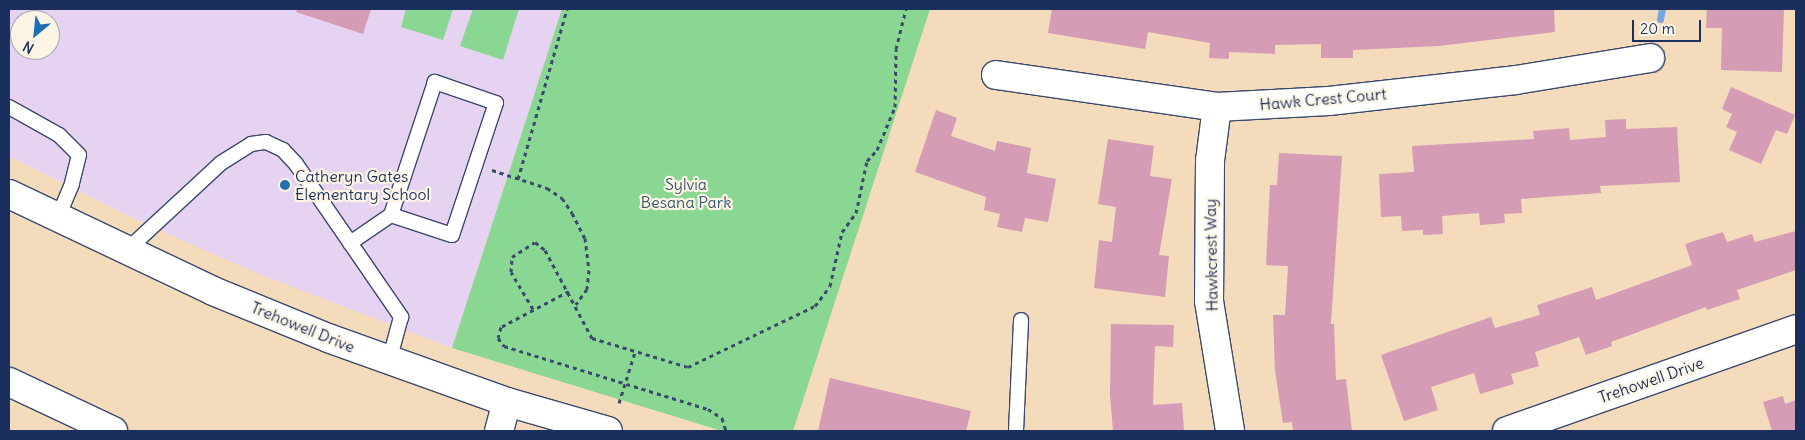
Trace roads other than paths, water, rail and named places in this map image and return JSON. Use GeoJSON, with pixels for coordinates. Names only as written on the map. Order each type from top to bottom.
{"type":"FeatureCollection","features":[{"type":"Feature","properties":{"kind":"street","name":"Hawk Crest Court"},"geometry":{"type":"LineString","coordinates":[[996,75],[1217,107],[1329,101],[1486,83],[1650,58]]}},
{"type":"Feature","properties":{"kind":"street","name":"Hawkcrest Way"},"geometry":{"type":"LineString","coordinates":[[1217,107],[1210,161],[1209,301],[1230,431]]}},
{"type":"Feature","properties":{"kind":"street","name":"Trehowell Drive"},"geometry":{"type":"LineString","coordinates":[[9,194],[57,219],[213,291],[389,361],[507,402],[608,431]]}},
{"type":"Feature","properties":{"kind":"street","name":"Trehowell Drive"},"geometry":{"type":"LineString","coordinates":[[1506,431],[1796,329]]}},
{"type":"Feature","properties":{"kind":"street"},"geometry":{"type":"LineString","coordinates":[[9,382],[113,431]]}},
{"type":"Feature","properties":{"kind":"street"},"geometry":{"type":"LineString","coordinates":[[500,431],[507,402]]}},
{"type":"Feature","properties":{"kind":"lane"},"geometry":{"type":"LineString","coordinates":[[350,243],[391,215],[435,82],[496,103],[452,235],[391,215]]}},
{"type":"Feature","properties":{"kind":"lane"},"geometry":{"type":"LineString","coordinates":[[9,107],[59,135],[79,155],[72,184],[57,219]]}},
{"type":"Feature","properties":{"kind":"lane"},"geometry":{"type":"LineString","coordinates":[[126,251],[221,163],[251,144],[266,142],[283,150],[296,164],[401,317],[389,361]]}},
{"type":"Feature","properties":{"kind":"lane"},"geometry":{"type":"LineString","coordinates":[[1016,431],[1021,320]]}},
{"type":"Feature","properties":{"kind":"waterway"},"geometry":{"type":"LineString","coordinates":[[1660,19],[1662,9]]}},
{"type":"Feature","properties":{"kind":"place","name":"Catheryn Gates Elementary School"},"geometry":{"type":"Point","coordinates":[285,185]}},
{"type":"Feature","properties":{"kind":"park label","name":"Sylvia Besana Park"},"geometry":{"type":"Point","coordinates":[686,193]}}]}
